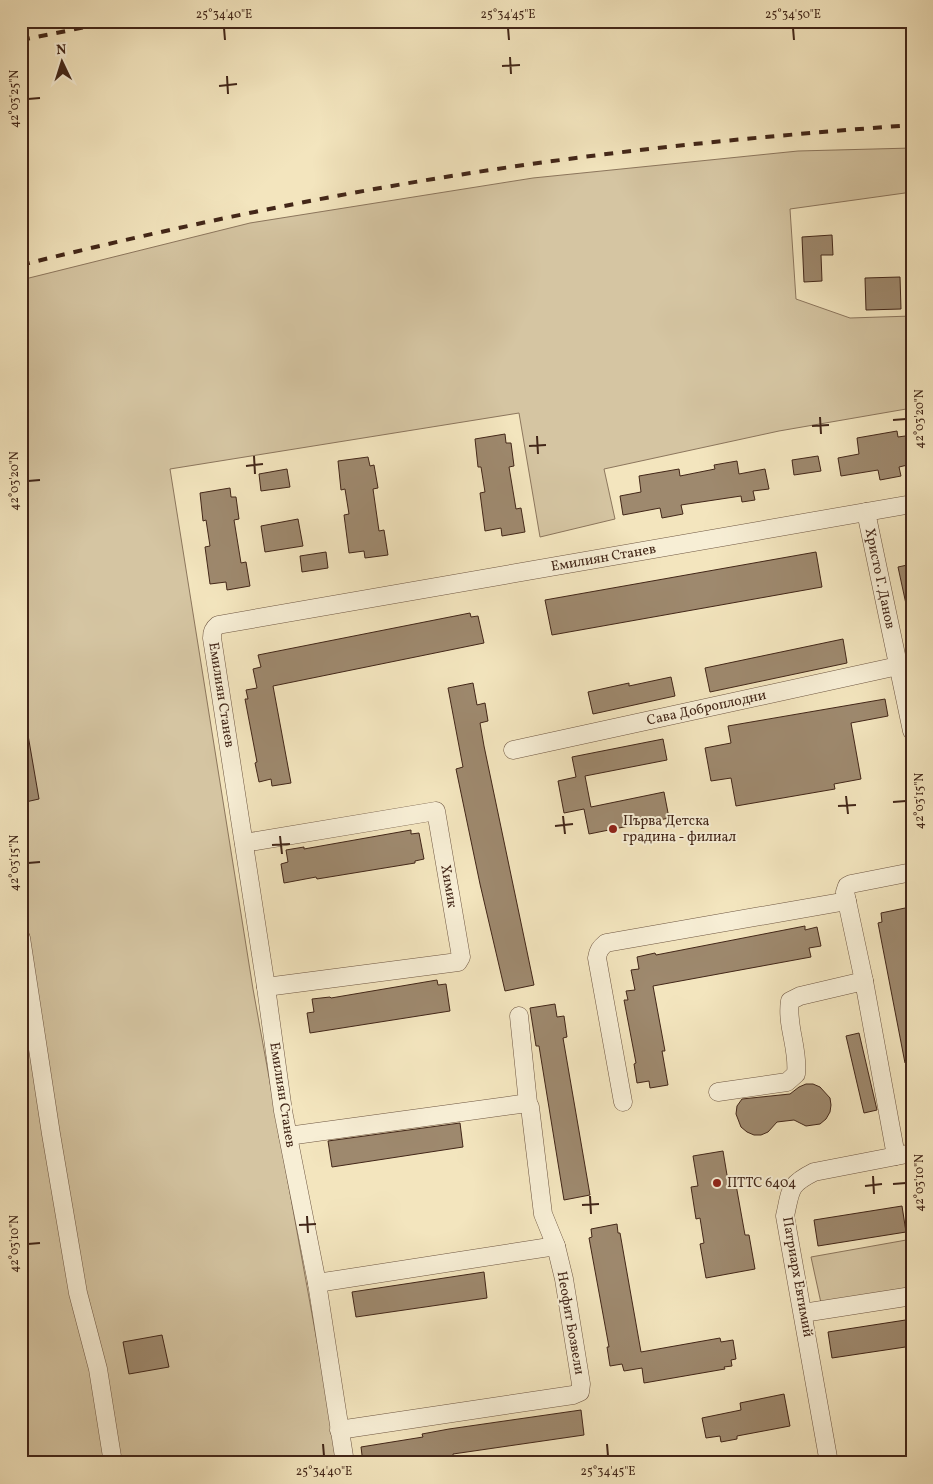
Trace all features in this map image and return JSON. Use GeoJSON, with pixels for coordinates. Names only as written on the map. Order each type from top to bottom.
{"type":"FeatureCollection","features":[{"type":"Feature","properties":{"kind":"street","name":"Емилиян Станев"},"geometry":{"type":"LineString","coordinates":[[345,1463],[317,1283],[288,1136],[212,632],[218,624],[912,504]]}},
{"type":"Feature","properties":{"kind":"street","name":"Христо Г. Данов"},"geometry":{"type":"LineString","coordinates":[[866,512],[912,731]]}},
{"type":"Feature","properties":{"kind":"street","name":"Сава Доброплодни"},"geometry":{"type":"LineString","coordinates":[[513,750],[898,666]]}},
{"type":"Feature","properties":{"kind":"street","name":"Химик"},"geometry":{"type":"LineString","coordinates":[[244,843],[436,811],[461,957],[458,962],[266,987]]}},
{"type":"Feature","properties":{"kind":"street"},"geometry":{"type":"LineString","coordinates":[[904,1154],[846,901],[846,889],[851,884],[912,872]]}},
{"type":"Feature","properties":{"kind":"street"},"geometry":{"type":"LineString","coordinates":[[623,1102],[597,958],[598,952],[602,947],[606,944],[846,901]]}},
{"type":"Feature","properties":{"kind":"street"},"geometry":{"type":"LineString","coordinates":[[21,938],[51,1134],[78,1292],[98,1369],[113,1463]]}},
{"type":"Feature","properties":{"kind":"street"},"geometry":{"type":"LineString","coordinates":[[718,1092],[787,1082],[796,1074],[798,1060],[789,1009],[790,1001],[800,996],[864,981]]}},
{"type":"Feature","properties":{"kind":"street","name":"Неофит Бозвели"},"geometry":{"type":"LineString","coordinates":[[339,1430],[580,1392],[581,1384],[564,1279],[556,1246],[543,1214],[528,1103],[519,1016]]}},
{"type":"Feature","properties":{"kind":"street"},"geometry":{"type":"LineString","coordinates":[[288,1136],[528,1103]]}},
{"type":"Feature","properties":{"kind":"street","name":"Патриарх Евтимий"},"geometry":{"type":"LineString","coordinates":[[829,1463],[785,1216],[791,1189],[801,1178],[814,1172],[904,1154]]}},
{"type":"Feature","properties":{"kind":"street"},"geometry":{"type":"LineString","coordinates":[[317,1283],[556,1246]]}},
{"type":"Feature","properties":{"kind":"street"},"geometry":{"type":"LineString","coordinates":[[803,1313],[912,1296]]}},
{"type":"Feature","properties":{"kind":"shaded area"},"geometry":{"type":"Polygon","coordinates":[[[912,148],[912,192],[790,209],[796,299],[850,318],[912,316],[912,408],[779,431],[604,469],[615,519],[540,537],[519,413],[170,469],[253,989],[339,1463],[21,1463],[21,280],[250,223],[533,178],[798,151],[912,148]]]}},
{"type":"Feature","properties":{"kind":"shaded area"},"geometry":{"type":"Polygon","coordinates":[[[912,1239],[912,1287],[821,1303],[811,1257],[912,1239]]]}},
{"type":"Feature","properties":{"kind":"building"},"geometry":{"type":"Polygon","coordinates":[[[832,235],[833,255],[821,255],[822,281],[804,282],[802,237],[832,235]]]}},
{"type":"Feature","properties":{"kind":"building"},"geometry":{"type":"Polygon","coordinates":[[[900,277],[901,309],[866,310],[865,278],[900,277]]]}},
{"type":"Feature","properties":{"kind":"building"},"geometry":{"type":"Polygon","coordinates":[[[897,431],[898,437],[912,435],[912,464],[899,467],[901,476],[880,480],[878,470],[841,476],[838,458],[859,454],[857,438],[897,431]]]}},
{"type":"Feature","properties":{"kind":"building"},"geometry":{"type":"Polygon","coordinates":[[[505,434],[506,443],[511,443],[514,466],[509,467],[516,509],[521,508],[525,532],[502,536],[501,528],[485,531],[480,493],[485,492],[481,467],[478,467],[475,439],[505,434]]]}},
{"type":"Feature","properties":{"kind":"building"},"geometry":{"type":"Polygon","coordinates":[[[818,456],[821,471],[794,475],[792,460],[818,456]]]}},
{"type":"Feature","properties":{"kind":"building"},"geometry":{"type":"Polygon","coordinates":[[[368,457],[370,466],[374,465],[378,488],[373,489],[379,531],[384,530],[388,555],[365,558],[364,551],[349,553],[344,515],[349,514],[345,489],[341,490],[338,461],[368,457]]]}},
{"type":"Feature","properties":{"kind":"building"},"geometry":{"type":"Polygon","coordinates":[[[737,461],[739,474],[765,469],[769,489],[753,491],[755,500],[742,502],[741,496],[681,505],[683,514],[662,518],[660,508],[623,515],[620,496],[641,492],[639,476],[679,469],[680,476],[715,469],[714,465],[737,461]]]}},
{"type":"Feature","properties":{"kind":"building"},"geometry":{"type":"Polygon","coordinates":[[[287,469],[290,487],[261,491],[259,474],[287,469]]]}},
{"type":"Feature","properties":{"kind":"building"},"geometry":{"type":"Polygon","coordinates":[[[230,488],[231,497],[236,497],[239,519],[234,520],[241,563],[246,562],[250,586],[227,590],[226,582],[210,584],[205,547],[210,546],[206,520],[203,521],[200,493],[230,488]]]}},
{"type":"Feature","properties":{"kind":"building"},"geometry":{"type":"Polygon","coordinates":[[[298,519],[303,546],[265,552],[261,526],[298,519]]]}},
{"type":"Feature","properties":{"kind":"building"},"geometry":{"type":"Polygon","coordinates":[[[326,552],[328,568],[302,572],[300,556],[326,552]]]}},
{"type":"Feature","properties":{"kind":"building"},"geometry":{"type":"Polygon","coordinates":[[[816,552],[822,587],[552,635],[545,600],[816,552]]]}},
{"type":"Feature","properties":{"kind":"building"},"geometry":{"type":"Polygon","coordinates":[[[912,564],[912,603],[906,604],[898,567],[912,564]]]}},
{"type":"Feature","properties":{"kind":"building"},"geometry":{"type":"Polygon","coordinates":[[[470,613],[471,617],[478,616],[484,643],[273,686],[291,783],[272,786],[271,779],[259,782],[245,699],[248,699],[246,690],[257,688],[253,669],[261,667],[258,655],[470,613]]]}},
{"type":"Feature","properties":{"kind":"building"},"geometry":{"type":"Polygon","coordinates":[[[843,639],[847,663],[710,692],[705,668],[843,639]]]}},
{"type":"Feature","properties":{"kind":"building"},"geometry":{"type":"Polygon","coordinates":[[[671,677],[675,696],[593,714],[588,692],[629,683],[629,686],[671,677]]]}},
{"type":"Feature","properties":{"kind":"building"},"geometry":{"type":"Polygon","coordinates":[[[473,683],[477,705],[485,703],[488,721],[480,723],[534,985],[505,991],[456,769],[463,767],[448,688],[473,683]]]}},
{"type":"Feature","properties":{"kind":"building"},"geometry":{"type":"Polygon","coordinates":[[[885,699],[888,716],[851,723],[861,779],[834,784],[835,789],[736,806],[731,778],[711,781],[705,748],[731,743],[728,726],[885,699]]]}},
{"type":"Feature","properties":{"kind":"building"},"geometry":{"type":"Polygon","coordinates":[[[28,735],[39,799],[21,803],[21,736],[28,735]]]}},
{"type":"Feature","properties":{"kind":"building"},"geometry":{"type":"Polygon","coordinates":[[[663,739],[667,760],[585,776],[591,807],[664,792],[669,818],[589,834],[584,809],[564,813],[558,781],[576,777],[572,757],[663,739]]]}},
{"type":"Feature","properties":{"kind":"building"},"geometry":{"type":"Polygon","coordinates":[[[411,830],[411,834],[419,833],[424,859],[415,861],[415,863],[284,883],[281,864],[288,862],[286,850],[304,847],[304,849],[411,830]]]}},
{"type":"Feature","properties":{"kind":"building"},"geometry":{"type":"Polygon","coordinates":[[[910,907],[912,915],[912,1062],[905,1063],[878,923],[882,922],[881,913],[910,907]]]}},
{"type":"Feature","properties":{"kind":"building"},"geometry":{"type":"Polygon","coordinates":[[[805,926],[805,930],[817,927],[821,946],[809,948],[811,957],[653,986],[665,1051],[662,1051],[668,1085],[650,1088],[649,1081],[637,1083],[634,1064],[636,1063],[624,1000],[628,1000],[626,991],[635,990],[631,970],[639,969],[637,957],[805,926]]]}},
{"type":"Feature","properties":{"kind":"building"},"geometry":{"type":"Polygon","coordinates":[[[437,980],[438,985],[446,984],[450,1011],[310,1033],[307,1013],[314,1012],[312,999],[331,998],[437,980]]]}},
{"type":"Feature","properties":{"kind":"building"},"geometry":{"type":"Polygon","coordinates":[[[555,1004],[557,1017],[564,1016],[567,1037],[563,1038],[590,1195],[564,1200],[539,1046],[536,1046],[530,1008],[555,1004]]]}},
{"type":"Feature","properties":{"kind":"building"},"geometry":{"type":"Polygon","coordinates":[[[859,1033],[877,1110],[864,1113],[846,1036],[859,1033]]]}},
{"type":"Feature","properties":{"kind":"building"},"geometry":{"type":"Polygon","coordinates":[[[806,1084],[820,1087],[830,1098],[830,1112],[820,1124],[806,1126],[794,1120],[777,1122],[768,1132],[761,1135],[754,1135],[741,1127],[736,1114],[737,1106],[742,1099],[790,1094],[806,1084]]]}},
{"type":"Feature","properties":{"kind":"building"},"geometry":{"type":"Polygon","coordinates":[[[460,1123],[463,1147],[332,1167],[328,1141],[460,1123]]]}},
{"type":"Feature","properties":{"kind":"building"},"geometry":{"type":"Polygon","coordinates":[[[723,1151],[728,1181],[735,1179],[745,1235],[749,1235],[755,1269],[706,1278],[700,1244],[704,1243],[700,1218],[696,1219],[691,1187],[698,1186],[693,1156],[723,1151]]]}},
{"type":"Feature","properties":{"kind":"building"},"geometry":{"type":"Polygon","coordinates":[[[902,1206],[906,1232],[818,1246],[814,1220],[902,1206]]]}},
{"type":"Feature","properties":{"kind":"building"},"geometry":{"type":"Polygon","coordinates":[[[617,1224],[641,1352],[720,1338],[721,1342],[733,1340],[736,1359],[731,1360],[732,1366],[724,1367],[725,1369],[644,1383],[642,1368],[624,1371],[622,1364],[610,1366],[607,1347],[609,1347],[589,1238],[592,1237],[591,1229],[617,1224]]]}},
{"type":"Feature","properties":{"kind":"building"},"geometry":{"type":"Polygon","coordinates":[[[484,1272],[487,1298],[356,1317],[352,1292],[484,1272]]]}},
{"type":"Feature","properties":{"kind":"building"},"geometry":{"type":"Polygon","coordinates":[[[912,1319],[912,1346],[832,1358],[828,1332],[912,1319]]]}},
{"type":"Feature","properties":{"kind":"building"},"geometry":{"type":"Polygon","coordinates":[[[162,1335],[169,1367],[129,1374],[123,1342],[162,1335]]]}},
{"type":"Feature","properties":{"kind":"building"},"geometry":{"type":"Polygon","coordinates":[[[784,1394],[790,1426],[737,1436],[737,1439],[721,1442],[720,1436],[706,1438],[702,1418],[741,1410],[740,1403],[784,1394]]]}},
{"type":"Feature","properties":{"kind":"building"},"geometry":{"type":"Polygon","coordinates":[[[581,1410],[584,1435],[453,1454],[453,1460],[433,1463],[363,1463],[361,1447],[423,1437],[422,1434],[449,1429],[581,1410]]]}},
{"type":"Feature","properties":{"kind":"railway"},"geometry":{"type":"LineString","coordinates":[[21,40],[116,21]]}},
{"type":"Feature","properties":{"kind":"railway"},"geometry":{"type":"LineString","coordinates":[[21,265],[151,234],[282,206],[414,182],[592,156],[683,145],[912,125]]}},
{"type":"Feature","properties":{"kind":"place","name":"Първа Детска градина - филиал"},"geometry":{"type":"Point","coordinates":[613,829]}},
{"type":"Feature","properties":{"kind":"place","name":"ПТТС 6404"},"geometry":{"type":"Point","coordinates":[717,1183]}}]}
